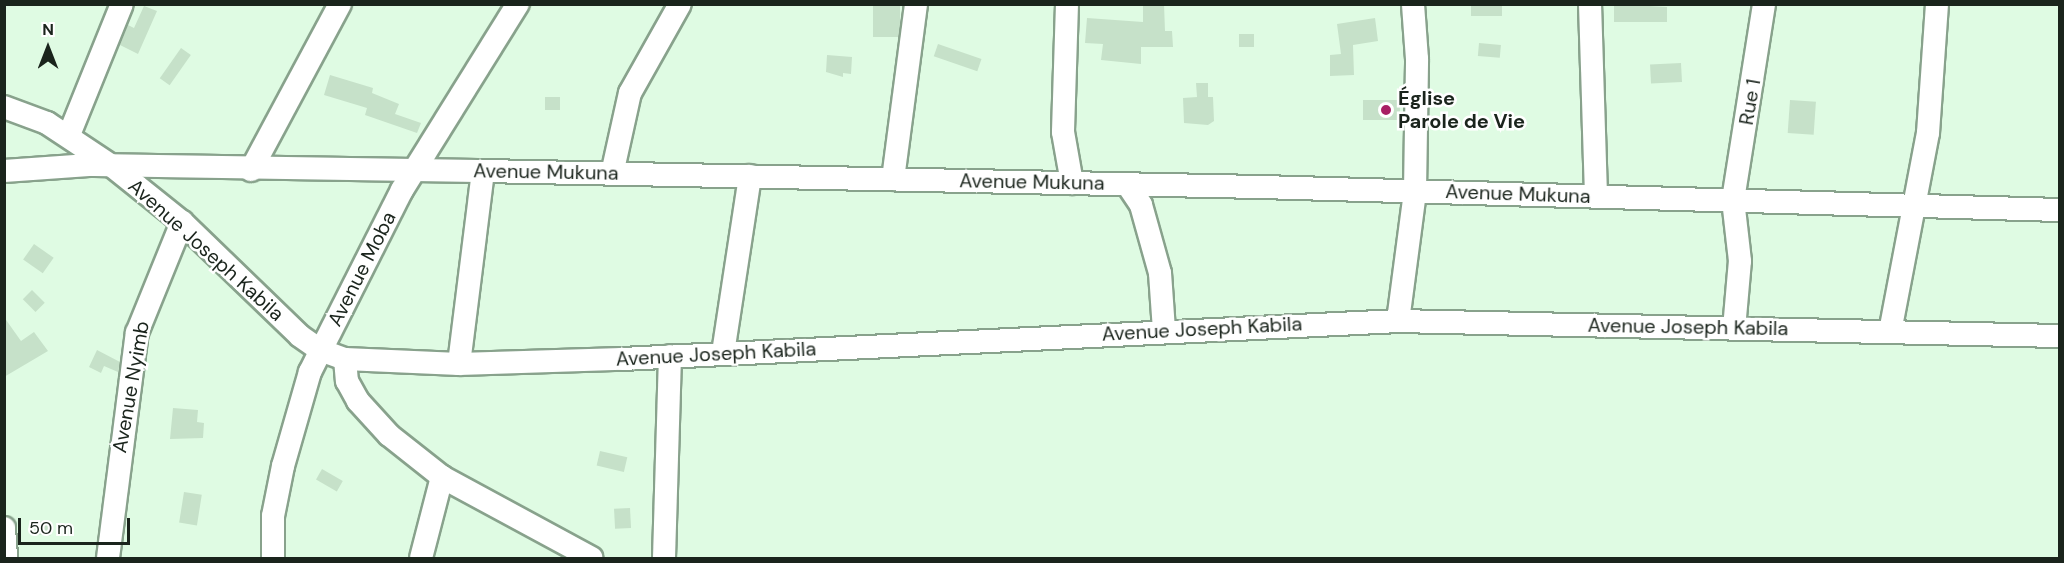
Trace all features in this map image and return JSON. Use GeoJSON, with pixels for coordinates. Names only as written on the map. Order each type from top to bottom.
{"type":"FeatureCollection","features":[{"type":"Feature","properties":{"kind":"street"},"geometry":{"type":"LineString","coordinates":[[69,135],[122,4]]}},
{"type":"Feature","properties":{"kind":"street"},"geometry":{"type":"LineString","coordinates":[[251,170],[340,4]]}},
{"type":"Feature","properties":{"kind":"street","name":"Avenue Moba"},"geometry":{"type":"LineString","coordinates":[[273,558],[273,516],[287,445],[301,397],[320,350],[414,170],[518,4]]}},
{"type":"Feature","properties":{"kind":"street"},"geometry":{"type":"LineString","coordinates":[[612,174],[630,93],[680,4]]}},
{"type":"Feature","properties":{"kind":"street"},"geometry":{"type":"LineString","coordinates":[[893,179],[916,4]]}},
{"type":"Feature","properties":{"kind":"street"},"geometry":{"type":"LineString","coordinates":[[1067,4],[1063,132],[1072,183]]}},
{"type":"Feature","properties":{"kind":"street"},"geometry":{"type":"LineString","coordinates":[[1398,321],[1415,191],[1417,59],[1413,4]]}},
{"type":"Feature","properties":{"kind":"street"},"geometry":{"type":"LineString","coordinates":[[1590,4],[1596,196]]}},
{"type":"Feature","properties":{"kind":"street","name":"Rue 1"},"geometry":{"type":"LineString","coordinates":[[1734,329],[1740,261],[1733,200],[1764,4]]}},
{"type":"Feature","properties":{"kind":"street"},"geometry":{"type":"LineString","coordinates":[[1890,332],[1928,133],[1937,4]]}},
{"type":"Feature","properties":{"kind":"street","name":"Avenue Joseph Kabila"},"geometry":{"type":"LineString","coordinates":[[4,107],[69,135],[112,166],[182,222],[300,336],[320,350],[345,359],[459,364],[1398,321],[2060,336]]}},
{"type":"Feature","properties":{"kind":"street","name":"Avenue Mukuna"},"geometry":{"type":"LineString","coordinates":[[4,171],[112,166],[251,170],[414,170],[750,176],[1415,191],[2060,210]]}},
{"type":"Feature","properties":{"kind":"street"},"geometry":{"type":"LineString","coordinates":[[459,364],[483,171]]}},
{"type":"Feature","properties":{"kind":"street"},"geometry":{"type":"LineString","coordinates":[[723,353],[750,176]]}},
{"type":"Feature","properties":{"kind":"street"},"geometry":{"type":"LineString","coordinates":[[1127,184],[1141,205],[1160,273],[1164,330]]}},
{"type":"Feature","properties":{"kind":"street","name":"Avenue Nyimb"},"geometry":{"type":"LineString","coordinates":[[108,558],[119,450],[137,333],[182,222]]}},
{"type":"Feature","properties":{"kind":"street"},"geometry":{"type":"LineString","coordinates":[[664,558],[670,356]]}},
{"type":"Feature","properties":{"kind":"street"},"geometry":{"type":"LineString","coordinates":[[345,359],[347,381],[358,401],[389,435],[442,477],[591,558]]}},
{"type":"Feature","properties":{"kind":"street"},"geometry":{"type":"LineString","coordinates":[[421,558],[442,477]]}},
{"type":"Feature","properties":{"kind":"street"},"geometry":{"type":"LineString","coordinates":[[4,528],[6,558]]}},
{"type":"Feature","properties":{"kind":"building"},"geometry":{"type":"Polygon","coordinates":[[[873,4],[900,4],[900,37],[873,37],[873,4]]]}},
{"type":"Feature","properties":{"kind":"building"},"geometry":{"type":"Polygon","coordinates":[[[1143,4],[1164,4],[1165,31],[1172,31],[1173,47],[1141,47],[1141,64],[1101,60],[1103,44],[1085,43],[1087,18],[1143,22],[1143,4]]]}},
{"type":"Feature","properties":{"kind":"building"},"geometry":{"type":"Polygon","coordinates":[[[1471,4],[1502,4],[1502,16],[1471,16],[1471,4]]]}},
{"type":"Feature","properties":{"kind":"building"},"geometry":{"type":"Polygon","coordinates":[[[1614,4],[1667,7],[1667,22],[1614,22],[1614,4]]]}},
{"type":"Feature","properties":{"kind":"building"},"geometry":{"type":"Polygon","coordinates":[[[144,6],[157,11],[138,54],[120,45],[128,25],[134,28],[144,6]]]}},
{"type":"Feature","properties":{"kind":"building"},"geometry":{"type":"Polygon","coordinates":[[[1375,18],[1378,41],[1353,45],[1354,75],[1330,76],[1330,55],[1341,54],[1337,24],[1375,18]]]}},
{"type":"Feature","properties":{"kind":"building"},"geometry":{"type":"Polygon","coordinates":[[[1239,34],[1254,34],[1254,47],[1239,47],[1239,34]]]}},
{"type":"Feature","properties":{"kind":"building"},"geometry":{"type":"Polygon","coordinates":[[[1479,43],[1501,45],[1500,58],[1478,56],[1479,43]]]}},
{"type":"Feature","properties":{"kind":"building"},"geometry":{"type":"Polygon","coordinates":[[[938,44],[981,59],[977,71],[934,56],[938,44]]]}},
{"type":"Feature","properties":{"kind":"building"},"geometry":{"type":"Polygon","coordinates":[[[181,48],[191,55],[170,85],[160,78],[181,48]]]}},
{"type":"Feature","properties":{"kind":"building"},"geometry":{"type":"Polygon","coordinates":[[[827,55],[852,57],[851,74],[843,73],[843,77],[826,72],[827,55]]]}},
{"type":"Feature","properties":{"kind":"building"},"geometry":{"type":"Polygon","coordinates":[[[1681,63],[1682,82],[1651,84],[1650,65],[1681,63]]]}},
{"type":"Feature","properties":{"kind":"building"},"geometry":{"type":"Polygon","coordinates":[[[330,75],[373,88],[372,93],[399,104],[395,114],[421,123],[417,133],[365,115],[367,108],[324,95],[330,75]]]}},
{"type":"Feature","properties":{"kind":"building"},"geometry":{"type":"Polygon","coordinates":[[[1196,83],[1208,83],[1208,97],[1213,97],[1214,121],[1208,125],[1184,123],[1183,98],[1197,97],[1196,83]]]}},
{"type":"Feature","properties":{"kind":"building"},"geometry":{"type":"Polygon","coordinates":[[[545,97],[560,97],[560,110],[545,110],[545,97]]]}},
{"type":"Feature","properties":{"kind":"building"},"geometry":{"type":"Polygon","coordinates":[[[1363,100],[1400,100],[1400,120],[1363,120],[1363,100]]]}},
{"type":"Feature","properties":{"kind":"building"},"geometry":{"type":"Polygon","coordinates":[[[1790,100],[1816,102],[1814,135],[1788,133],[1790,100]]]}},
{"type":"Feature","properties":{"kind":"building"},"geometry":{"type":"Polygon","coordinates":[[[34,244],[54,258],[43,273],[23,260],[34,244]]]}},
{"type":"Feature","properties":{"kind":"building"},"geometry":{"type":"Polygon","coordinates":[[[32,290],[45,303],[36,312],[23,299],[32,290]]]}},
{"type":"Feature","properties":{"kind":"building"},"geometry":{"type":"Polygon","coordinates":[[[4,317],[21,341],[34,332],[48,351],[4,377],[4,317]]]}},
{"type":"Feature","properties":{"kind":"building"},"geometry":{"type":"Polygon","coordinates":[[[97,350],[120,362],[118,372],[104,366],[101,373],[89,367],[97,350]]]}},
{"type":"Feature","properties":{"kind":"building"},"geometry":{"type":"Polygon","coordinates":[[[173,408],[198,410],[197,422],[204,423],[203,438],[170,439],[173,408]]]}},
{"type":"Feature","properties":{"kind":"building"},"geometry":{"type":"Polygon","coordinates":[[[600,451],[627,457],[624,472],[597,466],[600,451]]]}},
{"type":"Feature","properties":{"kind":"building"},"geometry":{"type":"Polygon","coordinates":[[[322,469],[343,481],[337,491],[316,479],[322,469]]]}},
{"type":"Feature","properties":{"kind":"building"},"geometry":{"type":"Polygon","coordinates":[[[184,492],[202,495],[197,525],[179,523],[184,492]]]}},
{"type":"Feature","properties":{"kind":"building"},"geometry":{"type":"Polygon","coordinates":[[[630,508],[631,528],[615,529],[614,509],[630,508]]]}},
{"type":"Feature","properties":{"kind":"building"},"geometry":{"type":"Polygon","coordinates":[[[36,521],[52,523],[50,536],[34,534],[36,521]]]}},
{"type":"Feature","properties":{"kind":"place","name":"Église Parole de Vie"},"geometry":{"type":"Point","coordinates":[1386,110]}}]}
